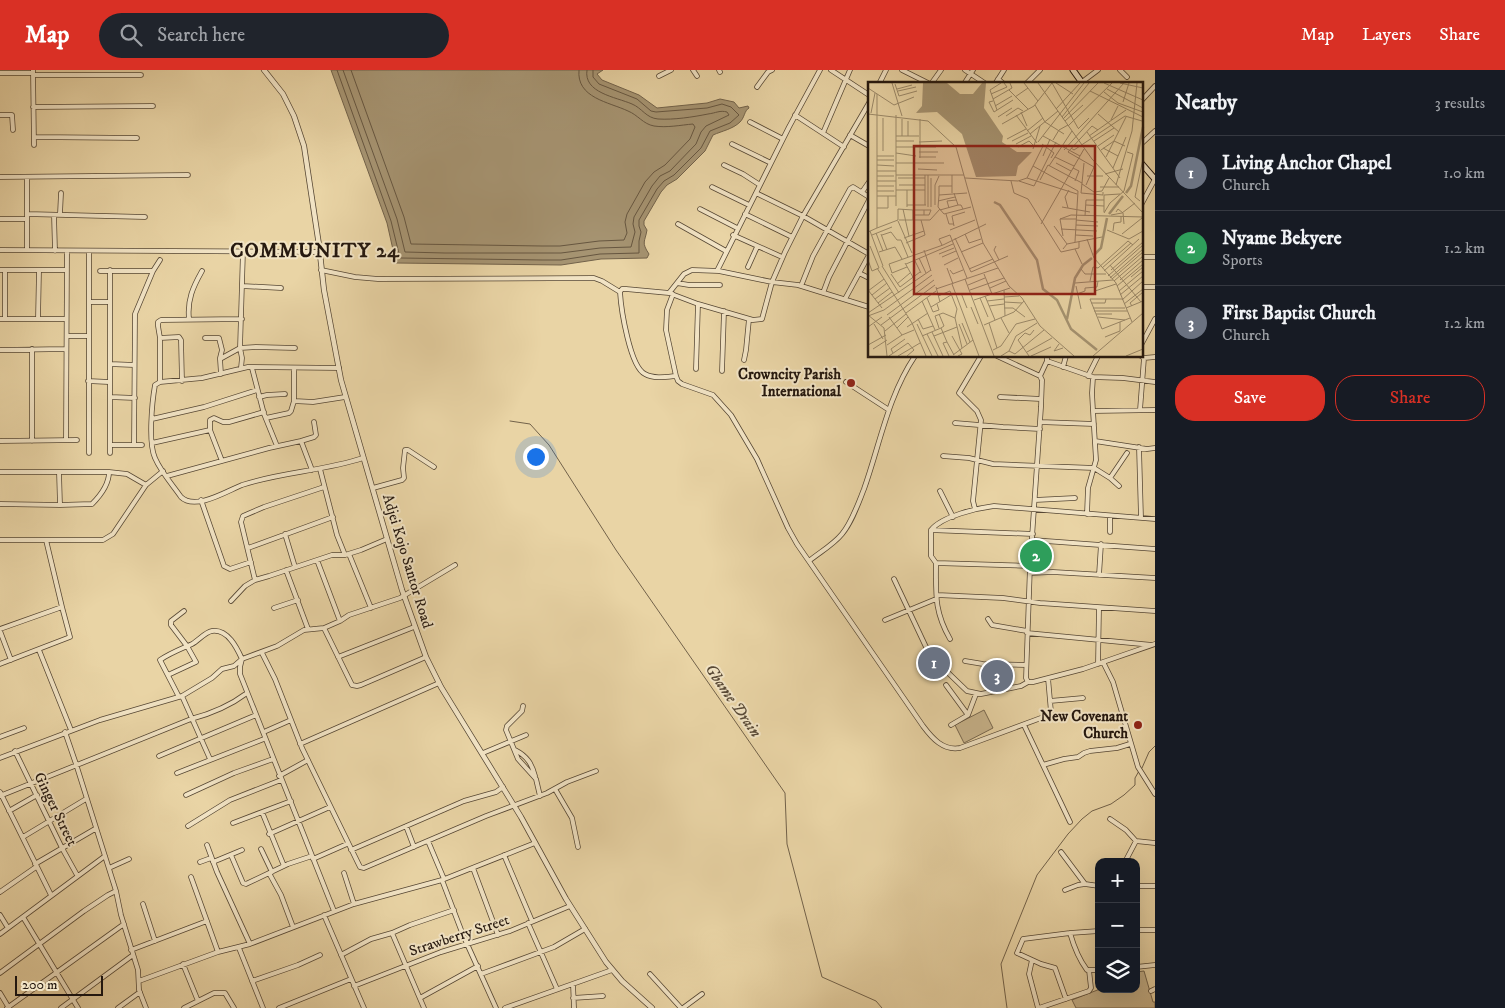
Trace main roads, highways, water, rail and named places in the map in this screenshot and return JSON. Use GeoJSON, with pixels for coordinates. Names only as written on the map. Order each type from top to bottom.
{"type":"FeatureCollection","features":[{"type":"Feature","properties":{"kind":"main road"},"geometry":{"type":"LineString","coordinates":[[1073,70],[1081,82]]}},
{"type":"Feature","properties":{"kind":"main road"},"geometry":{"type":"LineString","coordinates":[[1142,164],[1155,179]]}},
{"type":"Feature","properties":{"kind":"water"},"geometry":{"type":"Polygon","coordinates":[[[331,70],[603,70],[597,74],[602,80],[639,95],[657,108],[707,103],[720,99],[734,102],[739,108],[748,106],[749,108],[742,120],[737,124],[713,135],[705,151],[661,192],[644,221],[647,230],[644,244],[649,254],[647,258],[601,259],[561,265],[396,263],[387,223],[331,70]]]}},
{"type":"Feature","properties":{"kind":"waterway","name":"Gbame Drain"},"geometry":{"type":"LineString","coordinates":[[510,421],[530,424],[549,445],[616,550],[785,793],[787,844],[822,977],[876,1001],[882,1008]]}},
{"type":"Feature","properties":{"kind":"waterway","name":"Gbame Drain"},"geometry":{"type":"LineString","coordinates":[[1142,768],[1149,752],[1155,746]]}},
{"type":"Feature","properties":{"kind":"waterway","name":"Gbame Drain"},"geometry":{"type":"LineString","coordinates":[[1007,1008],[1001,964],[1037,875],[1068,834],[1082,819],[1092,811],[1111,804],[1124,795],[1135,785],[1135,778],[1139,771]]}},
{"type":"Feature","properties":{"kind":"place","name":"Crowncity Parish International"},"geometry":{"type":"Point","coordinates":[851,383]}},
{"type":"Feature","properties":{"kind":"place","name":"Nyame Bekyere"},"geometry":{"type":"Point","coordinates":[1036,556]}},
{"type":"Feature","properties":{"kind":"place","name":"Living Anchor Chapel"},"geometry":{"type":"Point","coordinates":[934,663]}},
{"type":"Feature","properties":{"kind":"place","name":"First Baptist Church"},"geometry":{"type":"Point","coordinates":[997,676]}},
{"type":"Feature","properties":{"kind":"place","name":"New Covenant Church"},"geometry":{"type":"Point","coordinates":[1138,725]}},
{"type":"Feature","properties":{"kind":"district","name":"COMMUNITY 24"},"geometry":{"type":"Point","coordinates":[315,250]}}]}
